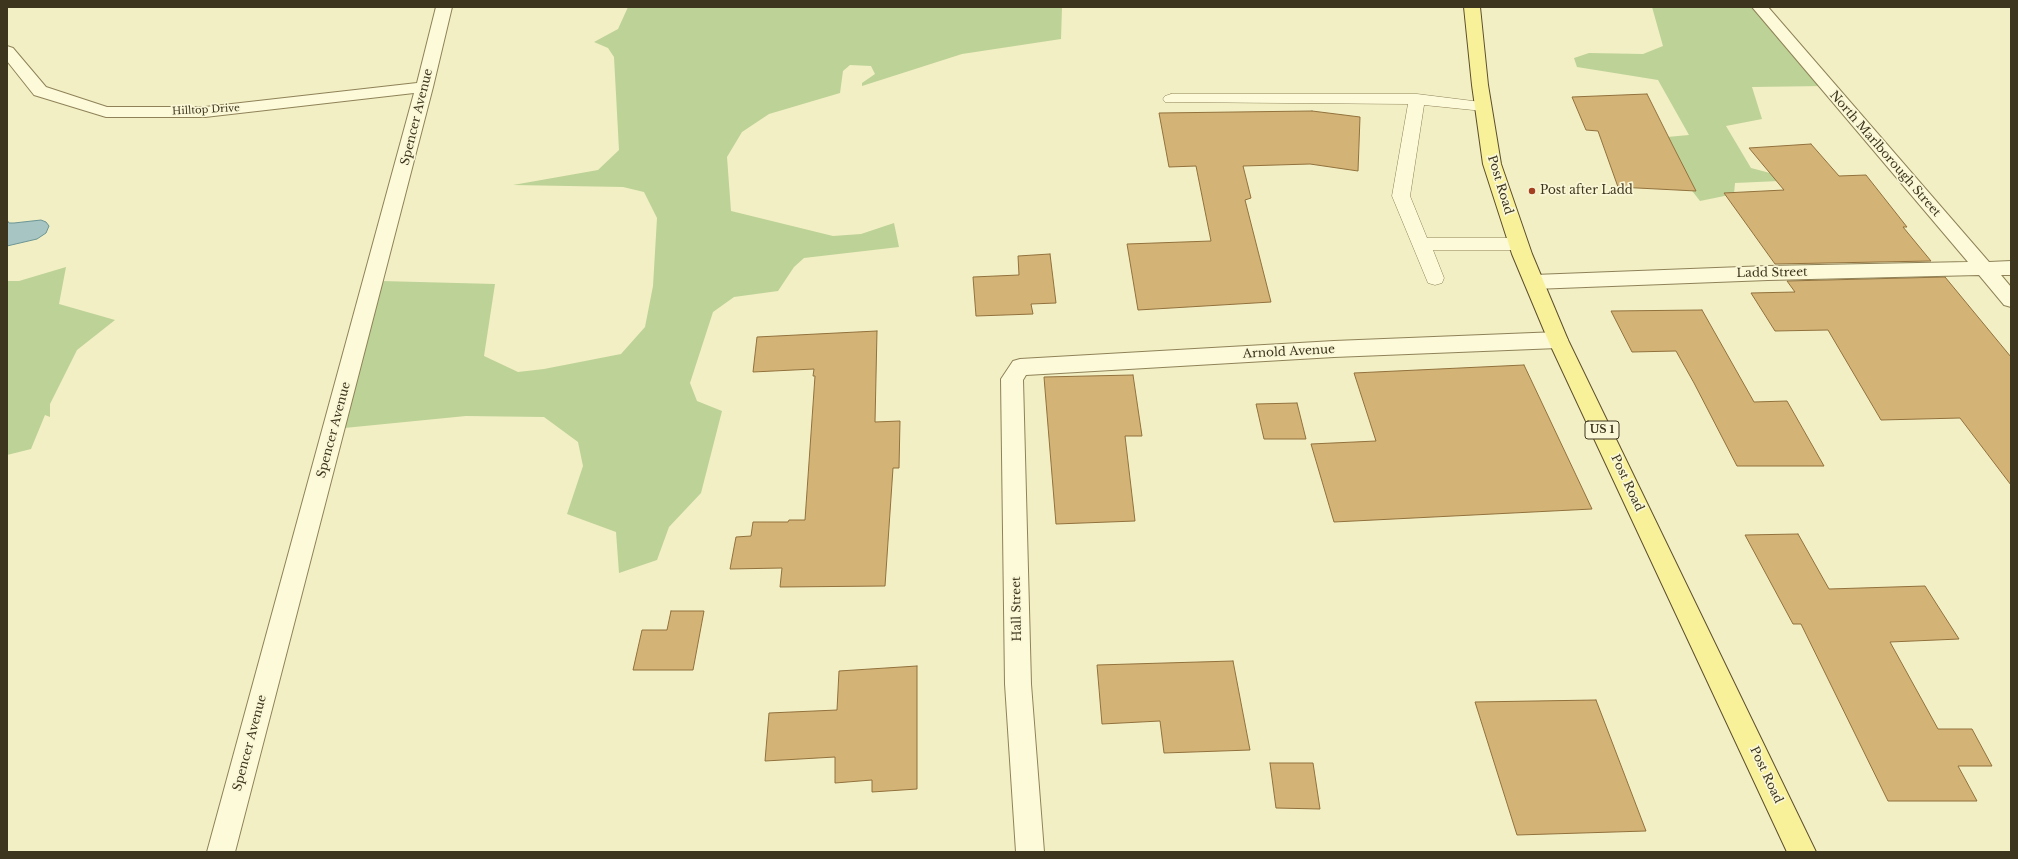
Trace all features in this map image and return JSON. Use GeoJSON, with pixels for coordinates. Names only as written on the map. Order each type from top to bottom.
{"type":"FeatureCollection","features":[{"type":"Feature","properties":{"kind":"main road","name":"Post Road"},"geometry":{"type":"LineString","coordinates":[[1472,7],[1483,106],[1492,164],[1519,244],[1558,340],[1802,852]]}},
{"type":"Feature","properties":{"kind":"street","name":"Spencer Avenue"},"geometry":{"type":"LineString","coordinates":[[221,852],[425,87],[444,7]]}},
{"type":"Feature","properties":{"kind":"street","name":"North Marlborough Street"},"geometry":{"type":"LineString","coordinates":[[1760,7],[2011,300]]}},
{"type":"Feature","properties":{"kind":"street","name":"Hilltop Drive"},"geometry":{"type":"LineString","coordinates":[[7,52],[40,91],[106,112],[205,112],[425,87]]}},
{"type":"Feature","properties":{"kind":"street","name":"Ladd Street"},"geometry":{"type":"LineString","coordinates":[[1534,282],[1768,273],[2011,268]]}},
{"type":"Feature","properties":{"kind":"street","name":"Arnold Avenue"},"geometry":{"type":"LineString","coordinates":[[1020,367],[1334,349],[1558,340]]}},
{"type":"Feature","properties":{"kind":"street","name":"Hall Street"},"geometry":{"type":"LineString","coordinates":[[1020,367],[1012,379],[1018,684],[1030,852]]}},
{"type":"Feature","properties":{"kind":"lane"},"geometry":{"type":"LineString","coordinates":[[1170,98],[1417,100],[1483,106]]}},
{"type":"Feature","properties":{"kind":"lane"},"geometry":{"type":"LineString","coordinates":[[1417,100],[1401,196],[1435,278]]}},
{"type":"Feature","properties":{"kind":"lane"},"geometry":{"type":"LineString","coordinates":[[1421,244],[1519,244]]}},
{"type":"Feature","properties":{"kind":"green space"},"geometry":{"type":"Polygon","coordinates":[[[628,7],[1062,7],[1061,39],[962,54],[862,86],[862,83],[875,74],[871,66],[850,65],[843,71],[840,93],[769,114],[742,132],[727,157],[731,211],[833,236],[861,234],[894,223],[899,247],[804,258],[794,267],[778,291],[734,297],[713,312],[690,383],[697,401],[722,411],[701,493],[669,527],[657,560],[619,573],[616,532],[567,514],[583,466],[578,442],[544,417],[466,416],[334,429],[381,281],[495,284],[484,356],[518,372],[544,369],[621,354],[645,327],[653,286],[657,218],[644,192],[623,187],[513,185],[598,170],[619,150],[614,57],[608,48],[594,42],[618,29],[628,7]]]}},
{"type":"Feature","properties":{"kind":"green space"},"geometry":{"type":"Polygon","coordinates":[[[1652,7],[1759,7],[1824,86],[1752,87],[1762,119],[1726,126],[1751,168],[1770,173],[1779,181],[1735,183],[1734,194],[1700,201],[1686,183],[1645,139],[1689,135],[1658,80],[1577,67],[1574,58],[1589,53],[1643,54],[1663,46],[1652,7]]]}},
{"type":"Feature","properties":{"kind":"green space"},"geometry":{"type":"Polygon","coordinates":[[[66,267],[59,304],[115,320],[77,350],[50,404],[50,417],[45,415],[31,449],[7,455],[7,281],[19,281],[66,267]]]}},
{"type":"Feature","properties":{"kind":"water"},"geometry":{"type":"Polygon","coordinates":[[[7,220],[9,223],[14,223],[41,220],[46,222],[49,226],[46,233],[37,239],[7,246],[7,220]]]}},
{"type":"Feature","properties":{"kind":"building"},"geometry":{"type":"Polygon","coordinates":[[[1647,94],[1696,191],[1618,187],[1598,131],[1586,130],[1572,97],[1647,94]]]}},
{"type":"Feature","properties":{"kind":"building"},"geometry":{"type":"Polygon","coordinates":[[[1312,111],[1360,117],[1358,171],[1310,164],[1243,166],[1251,198],[1245,200],[1271,302],[1138,310],[1127,244],[1211,241],[1196,166],[1169,167],[1159,113],[1312,111]]]}},
{"type":"Feature","properties":{"kind":"building"},"geometry":{"type":"Polygon","coordinates":[[[1811,144],[1839,176],[1866,175],[1907,227],[1903,227],[1931,261],[1775,264],[1724,193],[1784,190],[1749,148],[1811,144]]]}},
{"type":"Feature","properties":{"kind":"building"},"geometry":{"type":"Polygon","coordinates":[[[1050,254],[1056,303],[1031,304],[1033,314],[976,316],[973,277],[1019,275],[1018,256],[1050,254]]]}},
{"type":"Feature","properties":{"kind":"building"},"geometry":{"type":"Polygon","coordinates":[[[1945,277],[2011,357],[2011,485],[1960,418],[1881,420],[1828,330],[1775,331],[1751,293],[1795,292],[1787,281],[1945,277]]]}},
{"type":"Feature","properties":{"kind":"building"},"geometry":{"type":"Polygon","coordinates":[[[1702,310],[1754,402],[1787,401],[1824,466],[1737,466],[1676,351],[1632,352],[1611,311],[1702,310]]]}},
{"type":"Feature","properties":{"kind":"building"},"geometry":{"type":"Polygon","coordinates":[[[877,331],[875,422],[900,421],[899,468],[893,468],[885,586],[780,587],[782,568],[730,569],[736,537],[751,536],[753,522],[788,522],[789,520],[805,520],[815,376],[813,376],[814,369],[753,372],[757,337],[877,331]]]}},
{"type":"Feature","properties":{"kind":"building"},"geometry":{"type":"Polygon","coordinates":[[[1524,365],[1592,509],[1334,522],[1311,444],[1376,441],[1354,373],[1524,365]]]}},
{"type":"Feature","properties":{"kind":"building"},"geometry":{"type":"Polygon","coordinates":[[[1133,375],[1142,436],[1125,436],[1135,521],[1056,524],[1044,377],[1133,375]]]}},
{"type":"Feature","properties":{"kind":"building"},"geometry":{"type":"Polygon","coordinates":[[[1297,403],[1306,439],[1264,439],[1256,404],[1297,403]]]}},
{"type":"Feature","properties":{"kind":"building"},"geometry":{"type":"Polygon","coordinates":[[[1798,534],[1829,589],[1925,586],[1959,639],[1890,642],[1938,729],[1972,729],[1992,766],[1958,766],[1977,801],[1888,801],[1801,624],[1793,624],[1745,535],[1798,534]]]}},
{"type":"Feature","properties":{"kind":"building"},"geometry":{"type":"Polygon","coordinates":[[[671,611],[704,611],[693,670],[633,670],[642,630],[667,630],[671,611]]]}},
{"type":"Feature","properties":{"kind":"building"},"geometry":{"type":"Polygon","coordinates":[[[1233,661],[1250,750],[1164,753],[1160,721],[1102,724],[1097,665],[1233,661]]]}},
{"type":"Feature","properties":{"kind":"building"},"geometry":{"type":"Polygon","coordinates":[[[917,666],[917,789],[872,792],[872,780],[835,783],[835,757],[765,761],[769,713],[837,710],[839,671],[917,666]]]}},
{"type":"Feature","properties":{"kind":"building"},"geometry":{"type":"Polygon","coordinates":[[[1596,700],[1646,831],[1517,835],[1475,702],[1596,700]]]}},
{"type":"Feature","properties":{"kind":"building"},"geometry":{"type":"Polygon","coordinates":[[[1270,763],[1313,763],[1320,809],[1276,808],[1270,763]]]}},
{"type":"Feature","properties":{"kind":"place","name":"Post after Ladd"},"geometry":{"type":"Point","coordinates":[1532,191]}}]}
